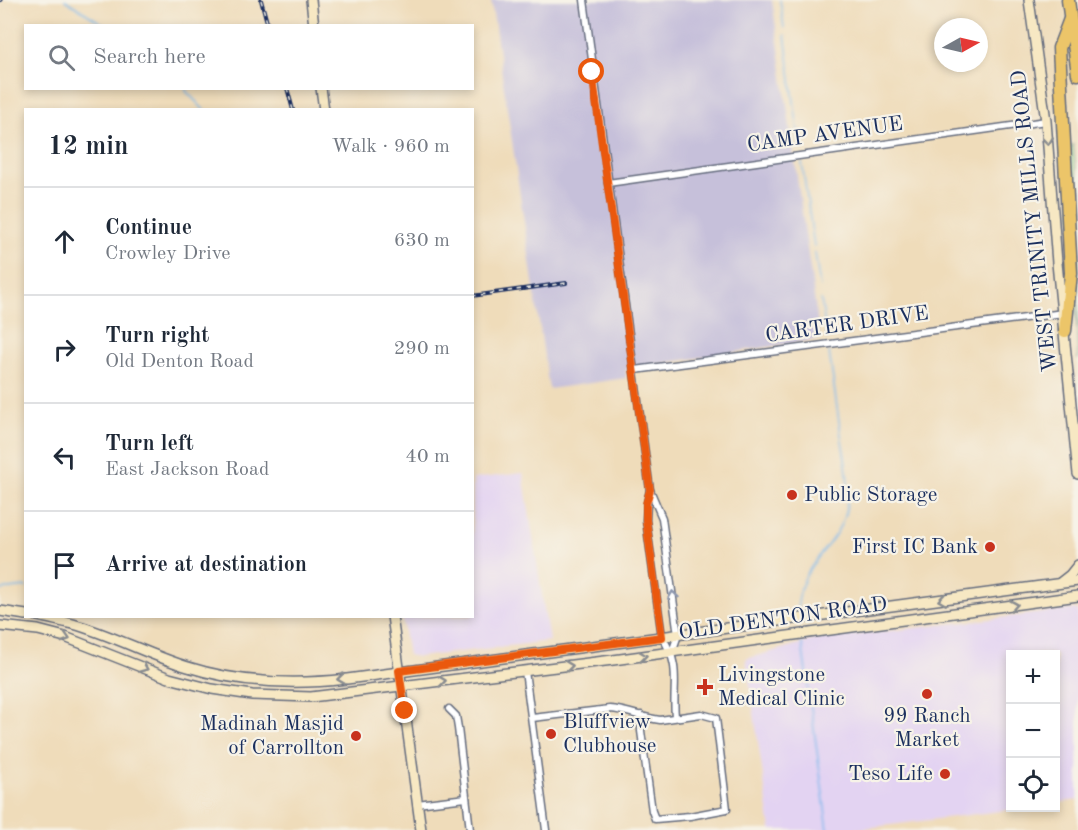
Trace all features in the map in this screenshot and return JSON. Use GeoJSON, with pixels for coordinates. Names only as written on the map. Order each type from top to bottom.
{"type":"FeatureCollection","features":[{"type":"Feature","properties":{"kind":"highway"},"geometry":{"type":"LineString","coordinates":[[1068,0],[1078,74]]}},
{"type":"Feature","properties":{"kind":"highway"},"geometry":{"type":"LineString","coordinates":[[1065,331],[1071,273],[1059,48],[1070,19]]}},
{"type":"Feature","properties":{"kind":"main road"},"geometry":{"type":"LineString","coordinates":[[310,0],[314,24]]}},
{"type":"Feature","properties":{"kind":"main road","name":"WEST TRINITY MILLS ROAD"},"geometry":{"type":"LineString","coordinates":[[1029,0],[1046,122],[1078,474]]}},
{"type":"Feature","properties":{"kind":"main road"},"geometry":{"type":"LineString","coordinates":[[321,90],[324,108]]}},
{"type":"Feature","properties":{"kind":"main road"},"geometry":{"type":"LineString","coordinates":[[1060,583],[1078,565]]}},
{"type":"Feature","properties":{"kind":"main road","name":"OLD DENTON ROAD"},"geometry":{"type":"LineString","coordinates":[[46,618],[96,632],[191,668],[247,679],[319,681],[1078,581]]}},
{"type":"Feature","properties":{"kind":"main road"},"geometry":{"type":"LineString","coordinates":[[972,596],[974,612]]}},
{"type":"Feature","properties":{"kind":"main road","name":"OLD DENTON ROAD"},"geometry":{"type":"LineString","coordinates":[[0,626],[38,630],[90,646],[169,678],[212,689],[244,694],[311,697],[672,652],[1078,596]]}},
{"type":"Feature","properties":{"kind":"main road"},"geometry":{"type":"LineString","coordinates":[[872,609],[874,625]]}},
{"type":"Feature","properties":{"kind":"main road"},"geometry":{"type":"LineString","coordinates":[[0,611],[24,615]]}},
{"type":"Feature","properties":{"kind":"main road"},"geometry":{"type":"LineString","coordinates":[[392,618],[421,830]]}},
{"type":"Feature","properties":{"kind":"main road"},"geometry":{"type":"LineString","coordinates":[[90,646],[96,632]]}},
{"type":"Feature","properties":{"kind":"street"},"geometry":{"type":"LineString","coordinates":[[584,0],[650,490],[662,518],[678,635],[672,652]]}},
{"type":"Feature","properties":{"kind":"street","name":"CAMP AVENUE"},"geometry":{"type":"LineString","coordinates":[[608,183],[1046,122]]}},
{"type":"Feature","properties":{"kind":"street","name":"CARTER DRIVE"},"geometry":{"type":"LineString","coordinates":[[635,370],[1063,313]]}},
{"type":"Feature","properties":{"kind":"street"},"geometry":{"type":"LineString","coordinates":[[650,490],[646,504],[646,520],[662,637],[672,652],[675,668],[675,717]]}},
{"type":"Feature","properties":{"kind":"street"},"geometry":{"type":"LineString","coordinates":[[525,671],[546,830]]}},
{"type":"Feature","properties":{"kind":"street"},"geometry":{"type":"LineString","coordinates":[[449,709],[456,716],[470,830]]}},
{"type":"Feature","properties":{"kind":"street"},"geometry":{"type":"LineString","coordinates":[[532,718],[600,709],[616,709],[641,715],[660,720],[701,714],[716,718],[727,809],[690,816],[655,819],[644,754],[641,715]]}},
{"type":"Feature","properties":{"kind":"street"},"geometry":{"type":"LineString","coordinates":[[417,804],[466,798]]}},
{"type":"Feature","properties":{"kind":"shaded area"},"geometry":{"type":"Polygon","coordinates":[[[491,0],[772,0],[820,339],[626,369],[626,378],[549,389],[491,0]]]}},
{"type":"Feature","properties":{"kind":"shaded area"},"geometry":{"type":"Polygon","coordinates":[[[523,473],[549,641],[418,657],[408,655],[402,618],[474,618],[474,479],[523,473]]]}},
{"type":"Feature","properties":{"kind":"shaded area"},"geometry":{"type":"Polygon","coordinates":[[[1076,609],[1078,612],[1078,800],[1060,802],[1060,650],[1006,650],[1006,810],[850,830],[771,830],[746,659],[813,640],[1076,609]]]}},
{"type":"Feature","properties":{"kind":"green space"},"geometry":{"type":"Polygon","coordinates":[[[1073,145],[1078,185],[1078,360],[1069,146],[1073,145]]]}},
{"type":"Feature","properties":{"kind":"waterway"},"geometry":{"type":"LineString","coordinates":[[65,0],[103,24]]}},
{"type":"Feature","properties":{"kind":"waterway"},"geometry":{"type":"LineString","coordinates":[[780,0],[784,28]]}},
{"type":"Feature","properties":{"kind":"waterway"},"geometry":{"type":"LineString","coordinates":[[785,35],[800,146]]}},
{"type":"Feature","properties":{"kind":"waterway"},"geometry":{"type":"LineString","coordinates":[[186,90],[202,108]]}},
{"type":"Feature","properties":{"kind":"waterway"},"geometry":{"type":"LineString","coordinates":[[802,163],[814,246]]}},
{"type":"Feature","properties":{"kind":"waterway"},"geometry":{"type":"LineString","coordinates":[[815,253],[820,287]]}},
{"type":"Feature","properties":{"kind":"waterway"},"geometry":{"type":"LineString","coordinates":[[821,300],[827,338]]}},
{"type":"Feature","properties":{"kind":"waterway"},"geometry":{"type":"LineString","coordinates":[[798,612],[799,595],[810,568],[835,535],[846,509],[847,472],[829,352]]}},
{"type":"Feature","properties":{"kind":"waterway"},"geometry":{"type":"LineString","coordinates":[[0,590],[24,587]]}},
{"type":"Feature","properties":{"kind":"waterway"},"geometry":{"type":"LineString","coordinates":[[802,643],[828,830]]}},
{"type":"Feature","properties":{"kind":"railway"},"geometry":{"type":"LineString","coordinates":[[261,0],[267,24]]}},
{"type":"Feature","properties":{"kind":"railway"},"geometry":{"type":"LineString","coordinates":[[288,90],[292,108]]}},
{"type":"Feature","properties":{"kind":"railway"},"geometry":{"type":"LineString","coordinates":[[474,296],[566,283]]}},
{"type":"Feature","properties":{"kind":"place","name":"Public Storage"},"geometry":{"type":"Point","coordinates":[792,495]}},
{"type":"Feature","properties":{"kind":"place","name":"First IC Bank"},"geometry":{"type":"Point","coordinates":[990,547]}},
{"type":"Feature","properties":{"kind":"place","name":"Livingstone Medical Clinic"},"geometry":{"type":"Point","coordinates":[705,687]}},
{"type":"Feature","properties":{"kind":"place","name":"99 Ranch Market"},"geometry":{"type":"Point","coordinates":[927,694]}},
{"type":"Feature","properties":{"kind":"place","name":"Bluffview Clubhouse"},"geometry":{"type":"Point","coordinates":[551,734]}},
{"type":"Feature","properties":{"kind":"place","name":"Madinah Masjid of Carrollton"},"geometry":{"type":"Point","coordinates":[356,736]}},
{"type":"Feature","properties":{"kind":"place","name":"Teso Life"},"geometry":{"type":"Point","coordinates":[945,774]}},
{"type":"Feature","properties":{"kind":"route"},"geometry":{"type":"LineString","coordinates":[[405,711],[399,671],[662,637],[646,520],[646,504],[650,490],[628,318],[592,72]]}}]}
